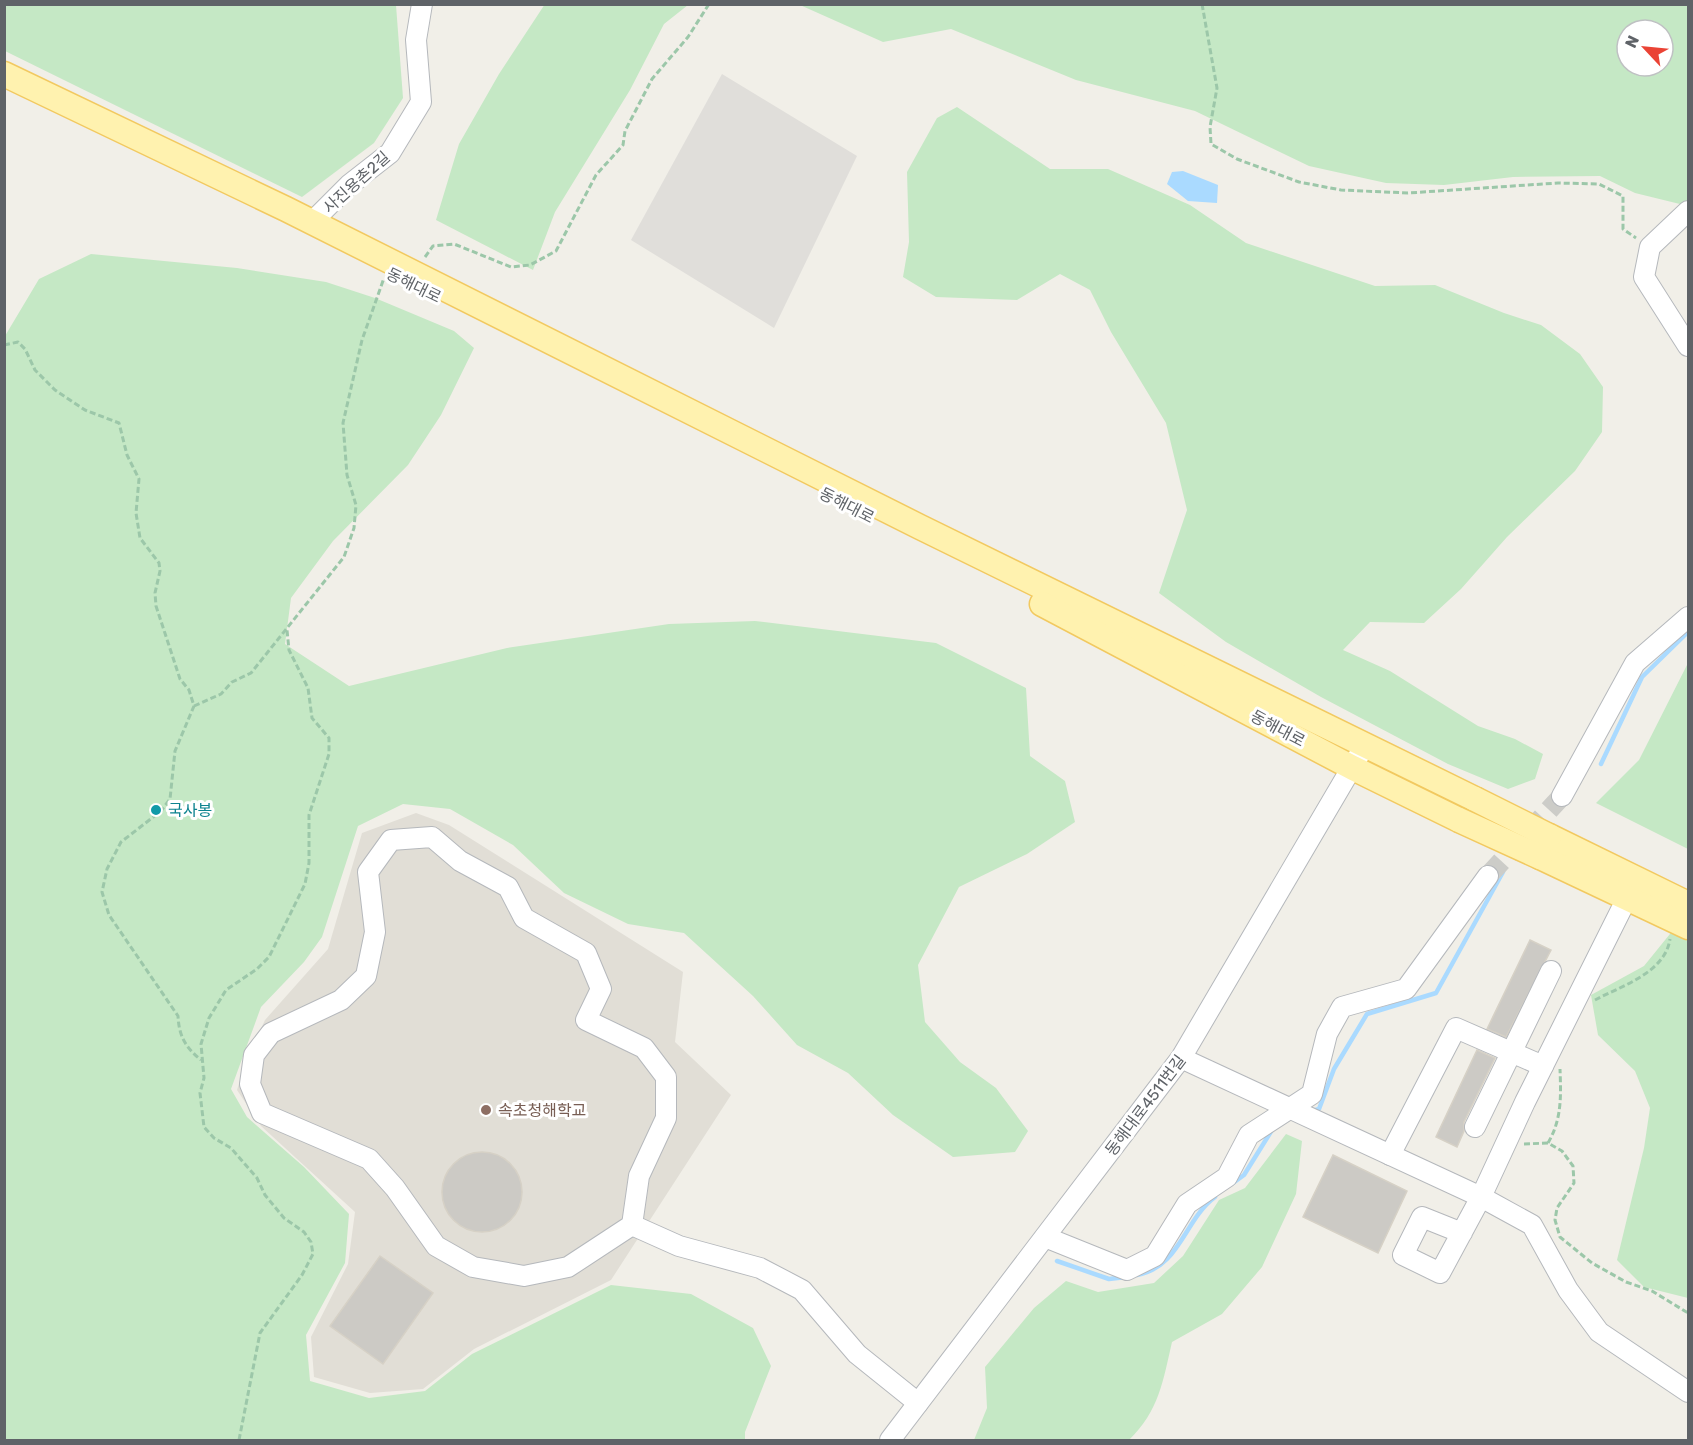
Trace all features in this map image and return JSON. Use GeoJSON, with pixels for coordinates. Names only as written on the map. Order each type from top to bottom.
{"type":"FeatureCollection","features":[{"type":"Feature","properties":{"kind":"main road","name":"동해대로"},"geometry":{"type":"LineString","coordinates":[[4,74],[312,222],[920,527],[1475,799],[1544,847],[1627,898],[1678,922]]}},
{"type":"Feature","properties":{"kind":"main road","name":"동해대로"},"geometry":{"type":"LineString","coordinates":[[4,84],[387,272],[1005,585],[1353,768],[1459,819],[1544,847],[1689,904]]}},
{"type":"Feature","properties":{"kind":"street","name":"사진용촌2길"},"geometry":{"type":"LineString","coordinates":[[312,222],[349,185],[390,153],[422,102],[416,40],[422,4]]}},
{"type":"Feature","properties":{"kind":"street"},"geometry":{"type":"LineString","coordinates":[[1689,211],[1650,247],[1644,278],[1689,346]]}},
{"type":"Feature","properties":{"kind":"street"},"geometry":{"type":"LineString","coordinates":[[1562,796],[1635,663],[1689,616]]}},
{"type":"Feature","properties":{"kind":"street","name":"동해대로4511번길"},"geometry":{"type":"LineString","coordinates":[[890,1440],[1181,1058],[1365,745]]}},
{"type":"Feature","properties":{"kind":"street"},"geometry":{"type":"LineString","coordinates":[[432,837],[459,861],[508,887],[524,918],[586,953],[601,989],[586,1020],[644,1048],[666,1077],[666,1118],[639,1176],[632,1226],[568,1267],[524,1276],[473,1267],[436,1246],[395,1188],[369,1160],[262,1113],[250,1084],[254,1055],[271,1033],[341,1000],[366,976],[375,932],[368,872],[392,840],[432,837]]}},
{"type":"Feature","properties":{"kind":"street"},"geometry":{"type":"LineString","coordinates":[[1045,1237],[1127,1270],[1155,1256],[1187,1204],[1227,1177],[1249,1135],[1312,1094],[1327,1034],[1342,1007],[1406,989],[1488,876]]}},
{"type":"Feature","properties":{"kind":"street"},"geometry":{"type":"LineString","coordinates":[[1462,1233],[1552,1066],[1627,898]]}},
{"type":"Feature","properties":{"kind":"street"},"geometry":{"type":"LineString","coordinates":[[1475,1127],[1551,971]]}},
{"type":"Feature","properties":{"kind":"street"},"geometry":{"type":"LineString","coordinates":[[1390,1155],[1456,1028],[1510,1052],[1552,1066]]}},
{"type":"Feature","properties":{"kind":"street"},"geometry":{"type":"LineString","coordinates":[[1181,1058],[1481,1197],[1532,1225],[1568,1290],[1599,1332],[1689,1392]]}},
{"type":"Feature","properties":{"kind":"street"},"geometry":{"type":"LineString","coordinates":[[632,1226],[679,1246],[760,1268],[802,1290],[857,1354],[918,1403]]}},
{"type":"Feature","properties":{"kind":"path"},"geometry":{"type":"LineString","coordinates":[[425,278],[426,254],[433,246],[454,244],[511,267],[530,265],[556,251],[596,175],[623,145],[626,131],[652,79],[688,37],[709,4]]}},
{"type":"Feature","properties":{"kind":"path"},"geometry":{"type":"LineString","coordinates":[[1202,4],[1217,88],[1210,127],[1211,144],[1237,159],[1299,182],[1341,190],[1407,193],[1558,183],[1599,184],[1623,196],[1623,230],[1650,247]]}},
{"type":"Feature","properties":{"kind":"path"},"geometry":{"type":"LineString","coordinates":[[194,706],[221,694],[232,682],[251,673],[275,640],[287,630],[344,557],[354,528],[356,505],[347,475],[343,423],[362,340],[387,272]]}},
{"type":"Feature","properties":{"kind":"path"},"geometry":{"type":"LineString","coordinates":[[4,345],[18,342],[25,349],[35,370],[55,390],[86,410],[119,423],[127,455],[139,478],[136,513],[140,538],[159,562],[160,571],[155,593],[156,606],[180,679],[189,690],[194,706],[175,752],[170,799],[161,811],[122,842],[107,869],[102,891],[109,915],[178,1016],[179,1029],[188,1049],[201,1060]]}},
{"type":"Feature","properties":{"kind":"path"},"geometry":{"type":"LineString","coordinates":[[238,1440],[260,1333],[302,1275],[313,1254],[311,1242],[304,1232],[284,1218],[265,1195],[257,1178],[231,1148],[214,1138],[204,1126],[200,1094],[204,1078],[201,1044],[209,1018],[225,990],[257,969],[269,957],[305,884],[309,815],[329,754],[329,738],[312,718],[308,688],[289,650],[287,630]]}},
{"type":"Feature","properties":{"kind":"path"},"geometry":{"type":"LineString","coordinates":[[1593,1001],[1655,966],[1669,945],[1678,922]]}},
{"type":"Feature","properties":{"kind":"path"},"geometry":{"type":"LineString","coordinates":[[1552,1066],[1561,1109],[1558,1127],[1548,1143],[1569,1159],[1575,1175],[1574,1183],[1557,1208],[1556,1220],[1560,1237],[1592,1263],[1626,1282],[1652,1291],[1689,1313]]}},
{"type":"Feature","properties":{"kind":"shaded area"},"geometry":{"type":"Polygon","coordinates":[[[722,74],[857,156],[774,328],[631,240],[722,74]]]}},
{"type":"Feature","properties":{"kind":"shaded area","name":"속초청해학교"},"geometry":{"type":"Polygon","coordinates":[[[416,813],[449,825],[683,972],[675,1042],[731,1095],[611,1280],[474,1349],[423,1389],[370,1393],[314,1377],[311,1337],[348,1264],[355,1212],[261,1126],[237,1090],[245,1064],[265,1020],[328,949],[362,833],[416,813]]]}},
{"type":"Feature","properties":{"kind":"green space"},"geometry":{"type":"Polygon","coordinates":[[[545,4],[688,5],[664,24],[630,90],[555,212],[533,270],[436,220],[459,144],[499,74],[545,4]]]}},
{"type":"Feature","properties":{"kind":"green space"},"geometry":{"type":"Polygon","coordinates":[[[4,5],[396,5],[403,98],[374,143],[302,197],[5,51],[4,5]]]}},
{"type":"Feature","properties":{"kind":"green space"},"geometry":{"type":"Polygon","coordinates":[[[800,5],[1688,5],[1688,206],[1635,193],[1600,176],[1513,177],[1444,185],[1386,183],[1309,166],[1195,111],[1076,80],[951,29],[883,42],[800,5]]]}},
{"type":"Feature","properties":{"kind":"green space"},"geometry":{"type":"Polygon","coordinates":[[[957,107],[1050,169],[1108,169],[1190,205],[1246,243],[1375,286],[1435,285],[1504,313],[1541,325],[1580,354],[1603,387],[1602,432],[1575,471],[1507,537],[1461,589],[1424,623],[1370,622],[1343,650],[1390,671],[1478,726],[1515,739],[1543,754],[1535,779],[1508,789],[1448,764],[1321,697],[1226,642],[1159,593],[1187,510],[1166,423],[1111,332],[1090,290],[1060,274],[1017,300],[936,297],[903,277],[909,242],[907,172],[937,118],[957,107]]]}},
{"type":"Feature","properties":{"kind":"green space"},"geometry":{"type":"Polygon","coordinates":[[[91,254],[237,268],[326,282],[375,298],[454,331],[474,348],[441,415],[408,465],[333,541],[291,598],[285,644],[349,686],[507,648],[669,624],[755,621],[936,643],[1026,688],[1030,756],[1065,781],[1075,822],[1027,854],[959,887],[918,965],[925,1022],[960,1062],[996,1088],[1028,1131],[1015,1152],[953,1157],[893,1115],[848,1073],[797,1045],[753,996],[684,933],[628,924],[564,893],[513,845],[450,809],[403,804],[358,826],[322,937],[304,962],[261,1007],[231,1089],[247,1117],[304,1167],[349,1214],[345,1263],[306,1335],[310,1381],[369,1398],[425,1391],[472,1354],[611,1285],[691,1294],[753,1328],[771,1366],[745,1432],[745,1440],[5,1440],[5,336],[39,279],[91,254]]]}},
{"type":"Feature","properties":{"kind":"green space"},"geometry":{"type":"Polygon","coordinates":[[[1688,663],[1688,849],[1596,803],[1639,760],[1688,663]]]}},
{"type":"Feature","properties":{"kind":"green space"},"geometry":{"type":"Polygon","coordinates":[[[1674,929],[1688,936],[1688,1298],[1644,1287],[1617,1260],[1644,1148],[1650,1108],[1635,1071],[1598,1035],[1591,995],[1644,966],[1674,929]]]}},
{"type":"Feature","properties":{"kind":"green space"},"geometry":{"type":"Polygon","coordinates":[[[1286,1134],[1302,1141],[1296,1194],[1262,1267],[1222,1314],[1172,1342],[1153,1407],[1129,1440],[974,1440],[987,1408],[985,1367],[1034,1308],[1066,1281],[1098,1292],[1154,1283],[1183,1256],[1219,1200],[1245,1188],[1286,1134]]]}},
{"type":"Feature","properties":{"kind":"water"},"geometry":{"type":"Polygon","coordinates":[[[1183,171],[1218,185],[1217,203],[1188,201],[1167,184],[1172,172],[1183,171]]]}},
{"type":"Feature","properties":{"kind":"building"},"geometry":{"type":"Polygon","coordinates":[[[1530,940],[1551,950],[1506,1037],[1487,1029],[1530,940]]]}},
{"type":"Feature","properties":{"kind":"building"},"geometry":{"type":"Polygon","coordinates":[[[1477,1050],[1495,1058],[1464,1122],[1464,1131],[1457,1147],[1436,1137],[1477,1050]]]}},
{"type":"Feature","properties":{"kind":"building"},"geometry":{"type":"Polygon","coordinates":[[[482,1152],[497,1155],[510,1164],[519,1177],[522,1192],[519,1207],[510,1220],[497,1229],[482,1232],[467,1229],[454,1220],[445,1207],[442,1192],[445,1177],[454,1164],[467,1155],[482,1152]]]}},
{"type":"Feature","properties":{"kind":"building"},"geometry":{"type":"Polygon","coordinates":[[[1333,1155],[1407,1191],[1378,1253],[1303,1217],[1333,1155]]]}},
{"type":"Feature","properties":{"kind":"building"},"geometry":{"type":"Polygon","coordinates":[[[380,1256],[433,1293],[383,1364],[330,1326],[380,1256]]]}},
{"type":"Feature","properties":{"kind":"waterway"},"geometry":{"type":"LineString","coordinates":[[1601,764],[1642,677],[1688,632]]}},
{"type":"Feature","properties":{"kind":"waterway"},"geometry":{"type":"LineString","coordinates":[[1312,1111],[1319,1109],[1334,1069],[1367,1014],[1436,993],[1503,872]]}},
{"type":"Feature","properties":{"kind":"waterway"},"geometry":{"type":"LineString","coordinates":[[1233,1183],[1244,1175],[1272,1130]]}},
{"type":"Feature","properties":{"kind":"waterway"},"geometry":{"type":"LineString","coordinates":[[1137,1275],[1163,1263],[1196,1218],[1215,1197]]}},
{"type":"Feature","properties":{"kind":"waterway"},"geometry":{"type":"LineString","coordinates":[[1057,1261],[1109,1279],[1126,1277]]}},
{"type":"Feature","properties":{"kind":"tunnel"},"geometry":{"type":"LineString","coordinates":[[1488,876],[1562,796]]}},
{"type":"Feature","properties":{"kind":"place","name":"국사봉"},"geometry":{"type":"Point","coordinates":[156,810]}},
{"type":"Feature","properties":{"kind":"place","name":"속초청해학교"},"geometry":{"type":"Point","coordinates":[486,1110]}}]}
